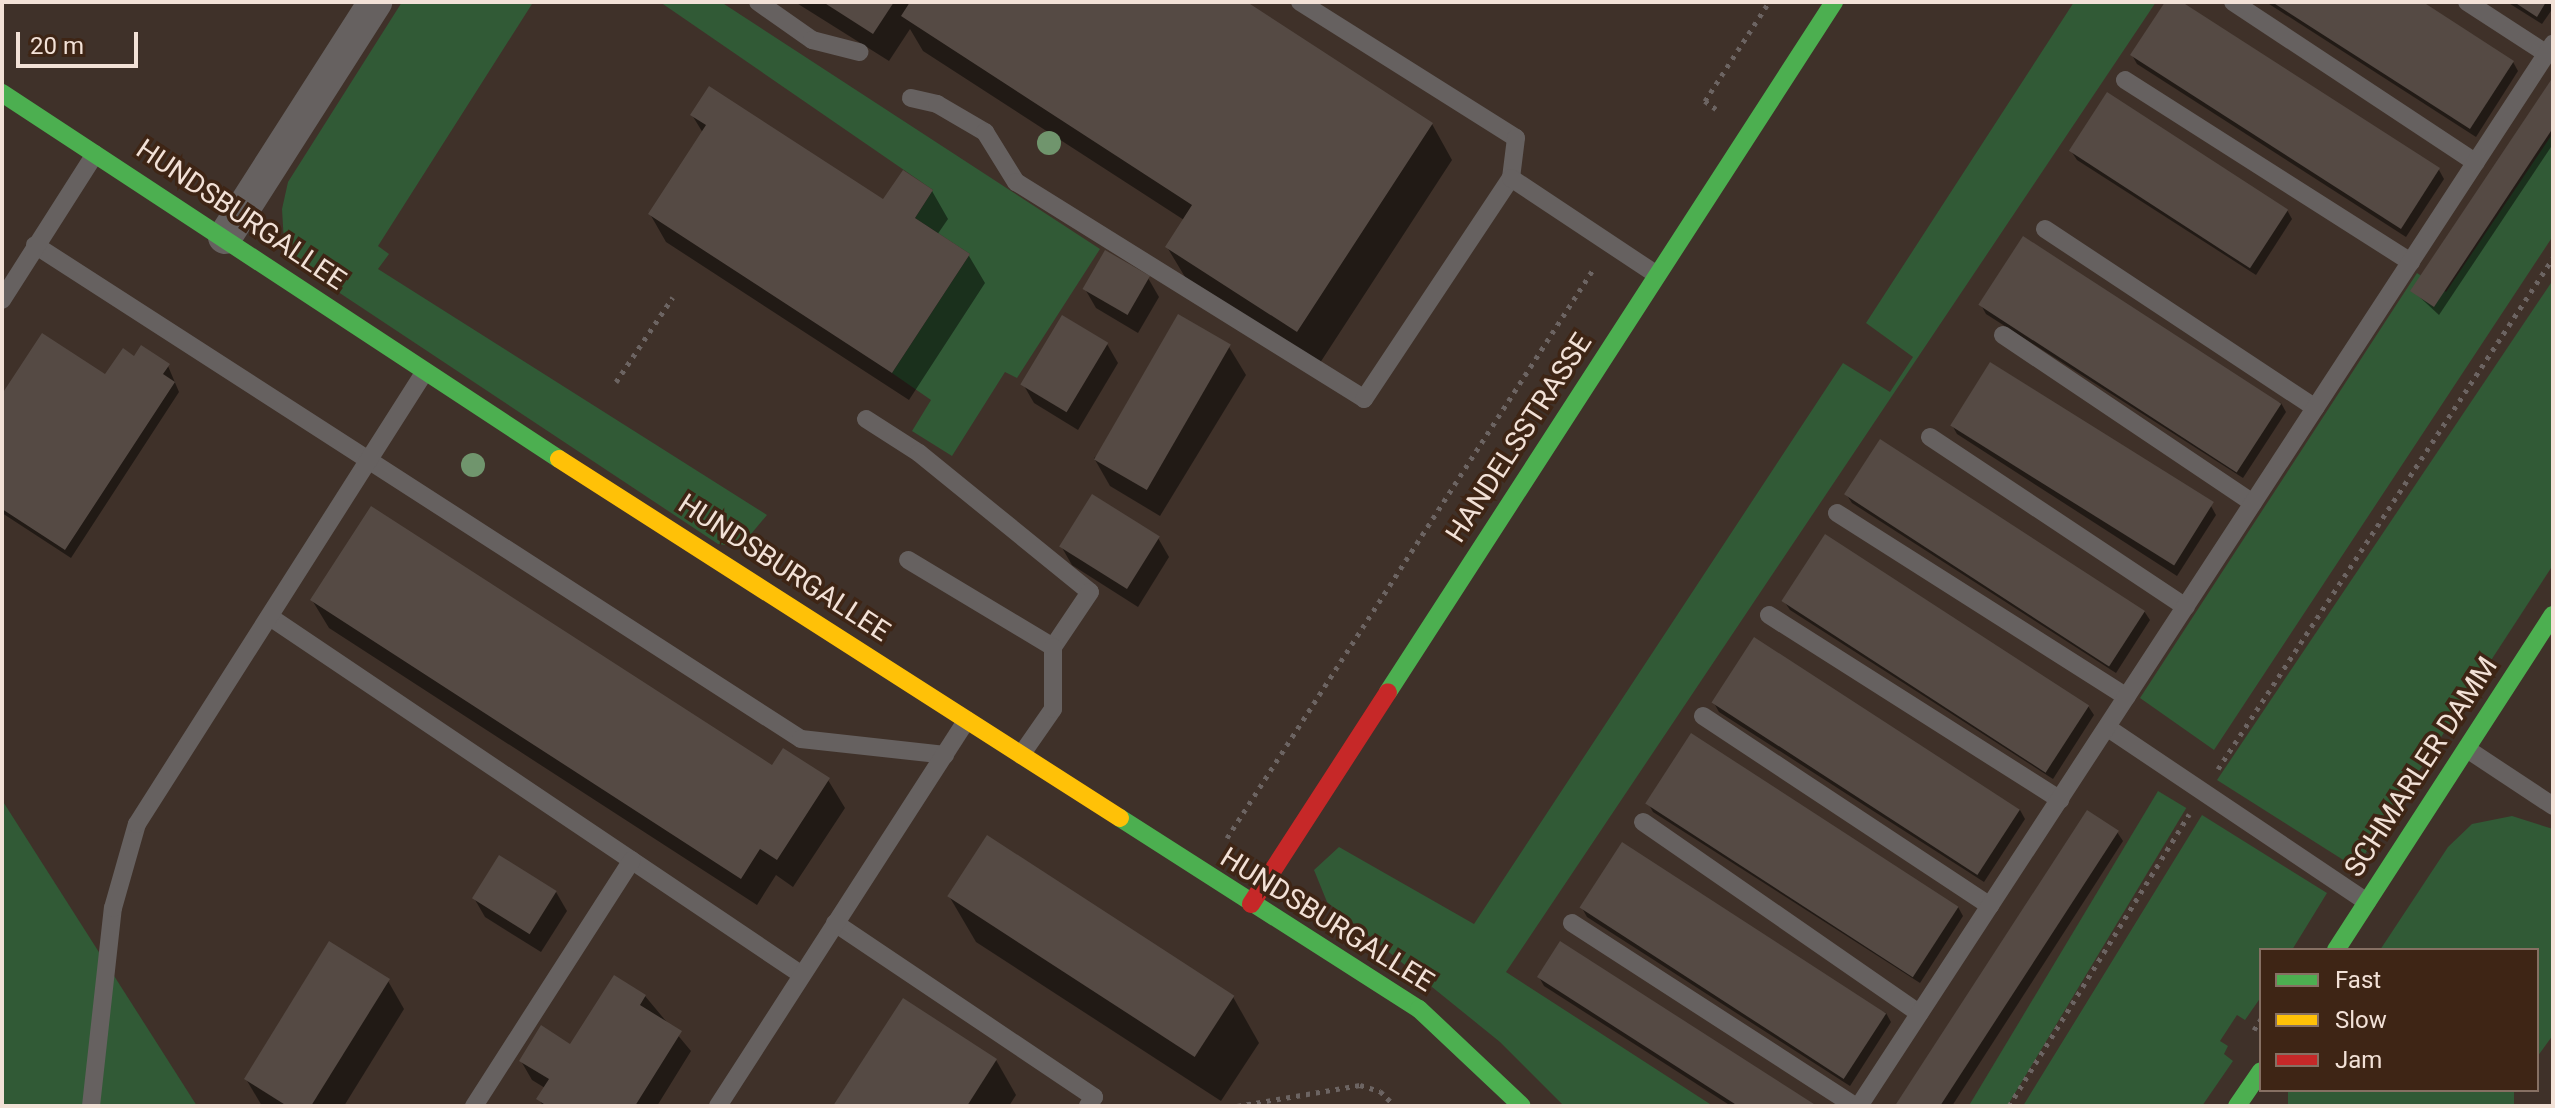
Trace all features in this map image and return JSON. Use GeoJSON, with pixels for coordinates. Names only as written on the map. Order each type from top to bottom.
{"type":"FeatureCollection","features":[{"type":"Feature","properties":{"kind":"street"},"geometry":{"type":"LineString","coordinates":[[225,237],[375,2]]}},
{"type":"Feature","properties":{"kind":"street","name":"HANDELSSTRASSE"},"geometry":{"type":"LineString","coordinates":[[1251,904],[1834,2]]}},
{"type":"Feature","properties":{"kind":"street","name":"HUNDSBURGALLEE"},"geometry":{"type":"LineString","coordinates":[[2,93],[225,237],[424,373],[1204,875],[1419,1009],[1522,1106]]}},
{"type":"Feature","properties":{"kind":"street","name":"SCHMARLER DAMM"},"geometry":{"type":"LineString","coordinates":[[2337,948],[2553,615]]}},
{"type":"Feature","properties":{"kind":"street"},"geometry":{"type":"LineString","coordinates":[[2237,1106],[2259,1074]]}},
{"type":"Feature","properties":{"kind":"lane"},"geometry":{"type":"LineString","coordinates":[[758,2],[812,40],[859,52]]}},
{"type":"Feature","properties":{"kind":"lane"},"geometry":{"type":"LineString","coordinates":[[911,98],[937,104],[985,132],[1016,182],[1364,399],[1511,178],[1516,138],[1300,2]]}},
{"type":"Feature","properties":{"kind":"lane"},"geometry":{"type":"LineString","coordinates":[[2233,2],[2476,163]]}},
{"type":"Feature","properties":{"kind":"lane"},"geometry":{"type":"LineString","coordinates":[[1572,923],[1857,1106],[2108,728],[2550,49],[2467,2]]}},
{"type":"Feature","properties":{"kind":"lane"},"geometry":{"type":"LineString","coordinates":[[2125,80],[2411,262]]}},
{"type":"Feature","properties":{"kind":"lane"},"geometry":{"type":"LineString","coordinates":[[2,300],[96,153]]}},
{"type":"Feature","properties":{"kind":"lane"},"geometry":{"type":"LineString","coordinates":[[1511,178],[1657,275]]}},
{"type":"Feature","properties":{"kind":"lane"},"geometry":{"type":"LineString","coordinates":[[2045,229],[2315,408]]}},
{"type":"Feature","properties":{"kind":"lane"},"geometry":{"type":"LineString","coordinates":[[35,245],[372,459],[801,739],[945,755]]}},
{"type":"Feature","properties":{"kind":"lane"},"geometry":{"type":"LineString","coordinates":[[2003,335],[2253,503]]}},
{"type":"Feature","properties":{"kind":"lane"},"geometry":{"type":"LineString","coordinates":[[91,1106],[113,908],[137,824],[424,373]]}},
{"type":"Feature","properties":{"kind":"lane"},"geometry":{"type":"LineString","coordinates":[[866,419],[919,453],[1090,592],[1053,647],[1053,709],[1021,755]]}},
{"type":"Feature","properties":{"kind":"lane"},"geometry":{"type":"LineString","coordinates":[[1930,437],[2186,607]]}},
{"type":"Feature","properties":{"kind":"lane"},"geometry":{"type":"LineString","coordinates":[[1837,513],[2127,697]]}},
{"type":"Feature","properties":{"kind":"lane"},"geometry":{"type":"LineString","coordinates":[[908,560],[1053,647]]}},
{"type":"Feature","properties":{"kind":"lane"},"geometry":{"type":"LineString","coordinates":[[1769,615],[2060,800]]}},
{"type":"Feature","properties":{"kind":"lane"},"geometry":{"type":"LineString","coordinates":[[270,617],[802,975]]}},
{"type":"Feature","properties":{"kind":"lane"},"geometry":{"type":"LineString","coordinates":[[1703,716],[1990,906]]}},
{"type":"Feature","properties":{"kind":"lane"},"geometry":{"type":"LineString","coordinates":[[718,1106],[967,720]]}},
{"type":"Feature","properties":{"kind":"lane"},"geometry":{"type":"LineString","coordinates":[[2108,728],[2367,902]]}},
{"type":"Feature","properties":{"kind":"lane"},"geometry":{"type":"LineString","coordinates":[[2467,749],[2553,806]]}},
{"type":"Feature","properties":{"kind":"lane"},"geometry":{"type":"LineString","coordinates":[[1643,822],[1919,1013]]}},
{"type":"Feature","properties":{"kind":"lane"},"geometry":{"type":"LineString","coordinates":[[474,1106],[632,860]]}},
{"type":"Feature","properties":{"kind":"lane"},"geometry":{"type":"LineString","coordinates":[[835,923],[1094,1097],[1088,1106]]}},
{"type":"Feature","properties":{"kind":"path"},"geometry":{"type":"LineString","coordinates":[[1204,875],[1416,536],[1610,243]]}},
{"type":"Feature","properties":{"kind":"path"},"geometry":{"type":"LineString","coordinates":[[2009,1106],[2203,791],[2553,258]]}},
{"type":"Feature","properties":{"kind":"path"},"geometry":{"type":"LineString","coordinates":[[616,382],[673,297]]}},
{"type":"Feature","properties":{"kind":"path"},"geometry":{"type":"LineString","coordinates":[[1237,1106],[1360,1085],[1380,1091],[1395,1106]]}},
{"type":"Feature","properties":{"kind":"green space"},"geometry":{"type":"Polygon","coordinates":[[[402,2],[532,4],[378,246],[389,254],[378,269],[767,515],[746,540],[734,546],[718,544],[296,264],[284,243],[282,209],[288,182],[402,2]]]}},
{"type":"Feature","properties":{"kind":"green space"},"geometry":{"type":"Polygon","coordinates":[[[660,2],[721,2],[1100,249],[1017,378],[1005,372],[952,456],[912,431],[931,400],[892,373],[970,254],[915,218],[933,190],[660,2]]]}},
{"type":"Feature","properties":{"kind":"green space"},"geometry":{"type":"Polygon","coordinates":[[[2074,2],[2156,2],[1506,972],[1713,1106],[1564,1106],[1500,1042],[1327,902],[1314,870],[1339,847],[1474,924],[1843,363],[1890,392],[1913,357],[1866,323],[2074,2]]]}},
{"type":"Feature","properties":{"kind":"green space"},"geometry":{"type":"Polygon","coordinates":[[[2553,133],[2553,236],[2214,750],[2140,698],[2417,273],[2446,292],[2553,133]]]}},
{"type":"Feature","properties":{"kind":"green space"},"geometry":{"type":"Polygon","coordinates":[[[2553,280],[2553,565],[2356,868],[2217,780],[2553,280]]]}},
{"type":"Feature","properties":{"kind":"green space"},"geometry":{"type":"Polygon","coordinates":[[[2158,791],[2186,808],[2007,1106],[1969,1106],[2158,791]]]}},
{"type":"Feature","properties":{"kind":"green space"},"geometry":{"type":"Polygon","coordinates":[[[2,800],[197,1106],[2,1106],[2,800]]]}},
{"type":"Feature","properties":{"kind":"green space"},"geometry":{"type":"Polygon","coordinates":[[[2202,815],[2327,893],[2293,948],[2259,948],[2259,1000],[2245,1020],[2237,1015],[2220,1041],[2228,1046],[2224,1054],[2233,1061],[2202,1106],[2023,1106],[2202,815]]]}},
{"type":"Feature","properties":{"kind":"green space"},"geometry":{"type":"Polygon","coordinates":[[[2512,816],[2553,829],[2553,1035],[2539,1054],[2539,948],[2381,948],[2448,847],[2472,824],[2512,816]]]}},
{"type":"Feature","properties":{"kind":"green space"},"geometry":{"type":"Polygon","coordinates":[[[2288,1092],[2514,1092],[2514,1106],[2288,1106],[2288,1092]]]}},
{"type":"Feature","properties":{"kind":"building"},"geometry":{"type":"Polygon","coordinates":[[[823,2],[894,2],[873,34],[823,2]]]}},
{"type":"Feature","properties":{"kind":"building"},"geometry":{"type":"Polygon","coordinates":[[[910,2],[1247,2],[1433,123],[1297,332],[1165,247],[1192,205],[901,16],[910,2]]]}},
{"type":"Feature","properties":{"kind":"building"},"geometry":{"type":"Polygon","coordinates":[[[2165,2],[2182,2],[2440,168],[2401,229],[2130,55],[2165,2]]]}},
{"type":"Feature","properties":{"kind":"building"},"geometry":{"type":"Polygon","coordinates":[[[2272,2],[2423,2],[2514,61],[2470,129],[2272,2]]]}},
{"type":"Feature","properties":{"kind":"building"},"geometry":{"type":"Polygon","coordinates":[[[2514,2],[2546,2],[2537,17],[2514,2]]]}},
{"type":"Feature","properties":{"kind":"building"},"geometry":{"type":"Polygon","coordinates":[[[2553,77],[2553,128],[2434,307],[2410,291],[2553,77]]]}},
{"type":"Feature","properties":{"kind":"building"},"geometry":{"type":"Polygon","coordinates":[[[709,86],[883,199],[903,170],[933,190],[915,218],[970,254],[892,373],[648,214],[706,125],[690,115],[709,86]]]}},
{"type":"Feature","properties":{"kind":"building"},"geometry":{"type":"Polygon","coordinates":[[[2107,92],[2288,210],[2250,268],[2069,151],[2107,92]]]}},
{"type":"Feature","properties":{"kind":"building"},"geometry":{"type":"Polygon","coordinates":[[[2023,236],[2281,404],[2237,473],[1978,305],[2023,236]]]}},
{"type":"Feature","properties":{"kind":"building"},"geometry":{"type":"Polygon","coordinates":[[[1105,250],[1150,276],[1128,315],[1082,289],[1105,250]]]}},
{"type":"Feature","properties":{"kind":"building"},"geometry":{"type":"Polygon","coordinates":[[[1178,314],[1231,344],[1147,490],[1094,459],[1178,314]]]}},
{"type":"Feature","properties":{"kind":"building"},"geometry":{"type":"Polygon","coordinates":[[[1062,315],[1108,343],[1067,412],[1020,384],[1062,315]]]}},
{"type":"Feature","properties":{"kind":"building"},"geometry":{"type":"Polygon","coordinates":[[[42,333],[105,374],[123,348],[134,356],[141,345],[170,364],[163,374],[175,382],[65,550],[2,509],[2,394],[42,333]]]}},
{"type":"Feature","properties":{"kind":"building"},"geometry":{"type":"Polygon","coordinates":[[[1990,362],[2214,502],[2174,566],[1950,426],[1990,362]]]}},
{"type":"Feature","properties":{"kind":"building"},"geometry":{"type":"Polygon","coordinates":[[[1880,439],[2145,611],[2109,666],[1844,494],[1880,439]]]}},
{"type":"Feature","properties":{"kind":"building"},"geometry":{"type":"Polygon","coordinates":[[[1092,494],[1160,536],[1127,589],[1059,547],[1092,494]]]}},
{"type":"Feature","properties":{"kind":"building"},"geometry":{"type":"Polygon","coordinates":[[[371,506],[772,765],[783,748],[830,778],[777,860],[760,849],[741,879],[310,600],[371,506]]]}},
{"type":"Feature","properties":{"kind":"building"},"geometry":{"type":"Polygon","coordinates":[[[1825,534],[2089,706],[2046,773],[1781,601],[1825,534]]]}},
{"type":"Feature","properties":{"kind":"building"},"geometry":{"type":"Polygon","coordinates":[[[1754,637],[2020,810],[1977,875],[1712,702],[1754,637]]]}},
{"type":"Feature","properties":{"kind":"building"},"geometry":{"type":"Polygon","coordinates":[[[1691,733],[1959,907],[1913,977],[1645,803],[1691,733]]]}},
{"type":"Feature","properties":{"kind":"building"},"geometry":{"type":"Polygon","coordinates":[[[2087,810],[2119,831],[1940,1106],[1895,1105],[2087,810]]]}},
{"type":"Feature","properties":{"kind":"building"},"geometry":{"type":"Polygon","coordinates":[[[987,835],[1234,996],[1195,1057],[947,896],[987,835]]]}},
{"type":"Feature","properties":{"kind":"building"},"geometry":{"type":"Polygon","coordinates":[[[1622,842],[1886,1014],[1844,1079],[1580,907],[1622,842]]]}},
{"type":"Feature","properties":{"kind":"building"},"geometry":{"type":"Polygon","coordinates":[[[499,855],[557,891],[530,934],[472,898],[499,855]]]}},
{"type":"Feature","properties":{"kind":"building"},"geometry":{"type":"Polygon","coordinates":[[[329,941],[390,979],[311,1106],[287,1106],[244,1079],[329,941]]]}},
{"type":"Feature","properties":{"kind":"building"},"geometry":{"type":"Polygon","coordinates":[[[1560,941],[1817,1106],[1738,1106],[1537,977],[1560,941]]]}},
{"type":"Feature","properties":{"kind":"building"},"geometry":{"type":"Polygon","coordinates":[[[614,975],[646,995],[640,1005],[682,1031],[635,1106],[547,1106],[536,1099],[549,1079],[519,1061],[541,1025],[570,1044],[614,975]]]}},
{"type":"Feature","properties":{"kind":"building"},"geometry":{"type":"Polygon","coordinates":[[[903,998],[997,1059],[967,1106],[833,1106],[903,998]]]}},
{"type":"Feature","properties":{"kind":"traffic: fast"},"geometry":{"type":"LineString","coordinates":[[1388,692],[1834,2]]}},
{"type":"Feature","properties":{"kind":"traffic: fast"},"geometry":{"type":"LineString","coordinates":[[2,93],[559,459]]}},
{"type":"Feature","properties":{"kind":"traffic: fast"},"geometry":{"type":"LineString","coordinates":[[2337,948],[2553,615]]}},
{"type":"Feature","properties":{"kind":"traffic: fast"},"geometry":{"type":"LineString","coordinates":[[1120,818],[1419,1009],[1522,1106]]}},
{"type":"Feature","properties":{"kind":"traffic: fast"},"geometry":{"type":"LineString","coordinates":[[2237,1106],[2259,1074]]}},
{"type":"Feature","properties":{"kind":"traffic: slow"},"geometry":{"type":"LineString","coordinates":[[559,459],[1120,818]]}},
{"type":"Feature","properties":{"kind":"traffic: jam"},"geometry":{"type":"LineString","coordinates":[[1251,904],[1388,692]]}}]}
